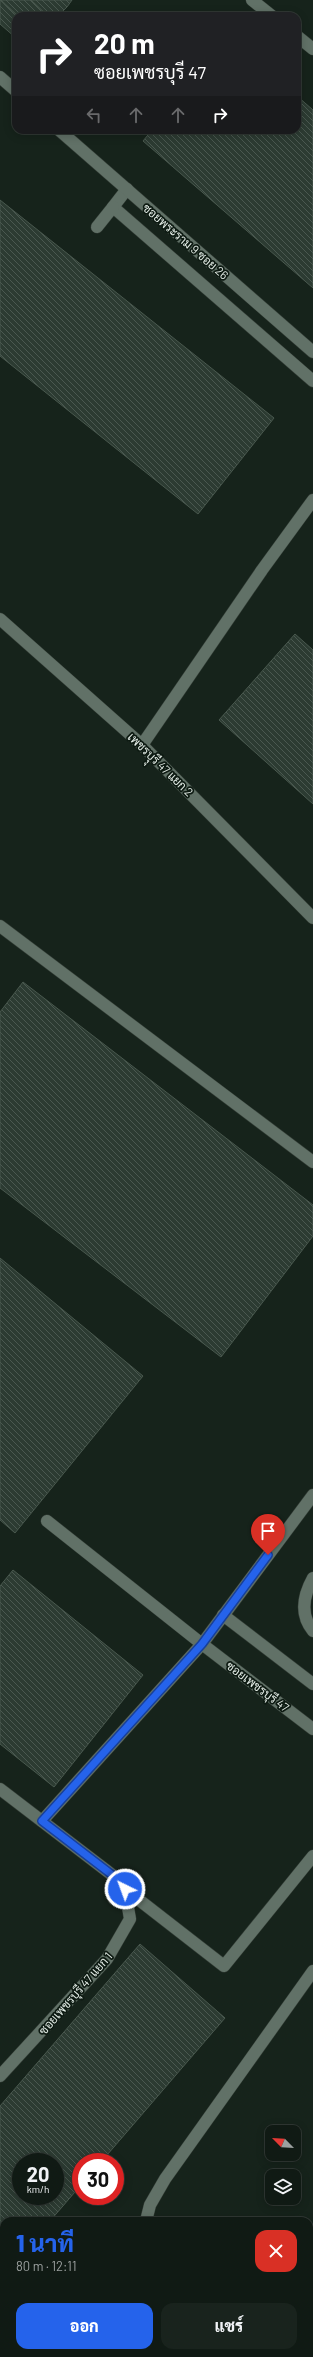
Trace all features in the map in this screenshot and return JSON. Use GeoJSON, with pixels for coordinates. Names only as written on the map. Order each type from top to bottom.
{"type":"FeatureCollection","features":[{"type":"Feature","properties":{"kind":"street"},"geometry":{"type":"LineString","coordinates":[[252,0],[267,12]]}},
{"type":"Feature","properties":{"kind":"street"},"geometry":{"type":"LineString","coordinates":[[301,39],[313,49]]}},
{"type":"Feature","properties":{"kind":"street"},"geometry":{"type":"LineString","coordinates":[[0,77],[12,88]]}},
{"type":"Feature","properties":{"kind":"street","name":"ซอยพระราม 9 ซอย 26"},"geometry":{"type":"LineString","coordinates":[[64,134],[313,352]]}},
{"type":"Feature","properties":{"kind":"street"},"geometry":{"type":"LineString","coordinates":[[97,227],[126,189]]}},
{"type":"Feature","properties":{"kind":"street"},"geometry":{"type":"LineString","coordinates":[[113,206],[313,381]]}},
{"type":"Feature","properties":{"kind":"street"},"geometry":{"type":"LineString","coordinates":[[142,745],[262,570],[313,500]]}},
{"type":"Feature","properties":{"kind":"street","name":"เพชรบุุรี 47 แยก 2"},"geometry":{"type":"LineString","coordinates":[[0,619],[142,745],[313,918]]}},
{"type":"Feature","properties":{"kind":"street"},"geometry":{"type":"LineString","coordinates":[[0,926],[313,1162]]}},
{"type":"Feature","properties":{"kind":"street"},"geometry":{"type":"LineString","coordinates":[[42,1821],[202,1644],[313,1495]]}},
{"type":"Feature","properties":{"kind":"street","name":"ซอยเพชรบุรี 47"},"geometry":{"type":"LineString","coordinates":[[47,1521],[202,1644],[313,1729]]}},
{"type":"Feature","properties":{"kind":"street"},"geometry":{"type":"LineString","coordinates":[[313,1578],[308,1588],[303,1610],[306,1622],[313,1631]]}},
{"type":"Feature","properties":{"kind":"street"},"geometry":{"type":"LineString","coordinates":[[223,1615],[313,1684]]}},
{"type":"Feature","properties":{"kind":"street"},"geometry":{"type":"LineString","coordinates":[[0,1789],[124,1884],[125,1889],[224,1966],[313,1856]]}},
{"type":"Feature","properties":{"kind":"street","name":"ซอยเพชรบุรี 47 แยก 1"},"geometry":{"type":"LineString","coordinates":[[0,2076],[107,1959],[130,1919],[125,1889]]}},
{"type":"Feature","properties":{"kind":"street"},"geometry":{"type":"LineString","coordinates":[[147,2217],[150,2205],[165,2178],[313,1971]]}},
{"type":"Feature","properties":{"kind":"building"},"geometry":{"type":"Polygon","coordinates":[[[0,0],[14,12],[12,12],[12,34],[0,24],[0,0]]]}},
{"type":"Feature","properties":{"kind":"building"},"geometry":{"type":"Polygon","coordinates":[[[1,0],[31,0],[44,12],[14,12],[1,0]]]}},
{"type":"Feature","properties":{"kind":"building"},"geometry":{"type":"Polygon","coordinates":[[[31,0],[60,0],[67,7],[62,12],[44,12],[31,0]]]}},
{"type":"Feature","properties":{"kind":"building"},"geometry":{"type":"Polygon","coordinates":[[[60,0],[72,0],[67,7],[60,0]]]}},
{"type":"Feature","properties":{"kind":"building"},"geometry":{"type":"Polygon","coordinates":[[[301,100],[313,110],[313,288],[143,141],[149,134],[301,134],[301,100]]]}},
{"type":"Feature","properties":{"kind":"building"},"geometry":{"type":"Polygon","coordinates":[[[0,200],[274,418],[198,514],[0,356],[0,200]]]}},
{"type":"Feature","properties":{"kind":"building"},"geometry":{"type":"Polygon","coordinates":[[[295,634],[313,650],[313,804],[219,720],[295,634]]]}},
{"type":"Feature","properties":{"kind":"building"},"geometry":{"type":"Polygon","coordinates":[[[23,982],[313,1205],[313,1236],[221,1357],[0,1188],[0,1012],[23,982]]]}},
{"type":"Feature","properties":{"kind":"building"},"geometry":{"type":"Polygon","coordinates":[[[0,1258],[143,1376],[15,1533],[0,1520],[0,1258]]]}},
{"type":"Feature","properties":{"kind":"building"},"geometry":{"type":"Polygon","coordinates":[[[13,1570],[143,1675],[54,1787],[0,1744],[0,1586],[13,1570]]]}},
{"type":"Feature","properties":{"kind":"building"},"geometry":{"type":"Polygon","coordinates":[[[140,1944],[225,2018],[109,2153],[72,2153],[72,2195],[64,2205],[64,2153],[12,2153],[12,2205],[64,2205],[53,2217],[0,2217],[0,2106],[140,1944]]]}},
{"type":"Feature","properties":{"kind":"route"},"geometry":{"type":"LineString","coordinates":[[125,1889],[124,1884],[42,1821],[202,1644],[268,1555]]}}]}
